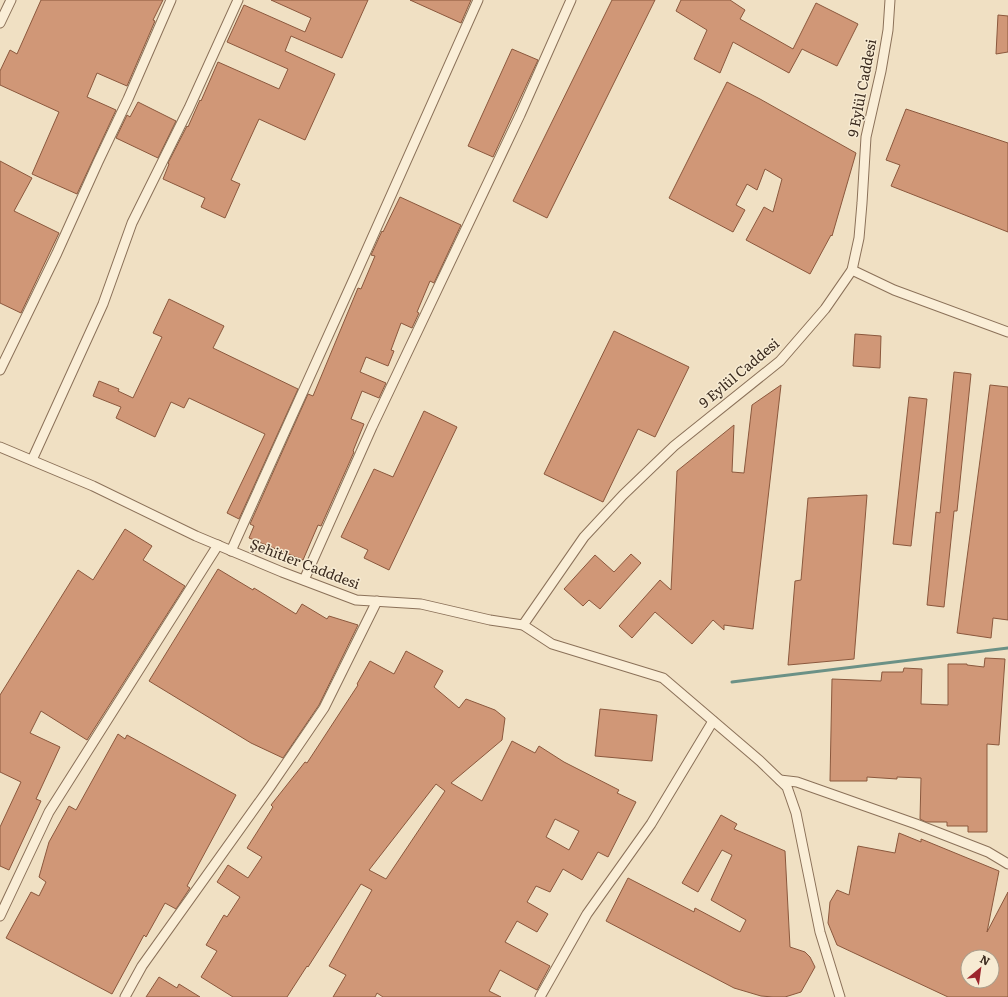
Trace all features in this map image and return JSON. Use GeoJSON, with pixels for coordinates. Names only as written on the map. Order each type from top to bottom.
{"type":"FeatureCollection","features":[{"type":"Feature","properties":{"kind":"street"},"geometry":{"type":"LineString","coordinates":[[0,23],[11,0]]}},
{"type":"Feature","properties":{"kind":"street"},"geometry":{"type":"LineString","coordinates":[[0,370],[57,254],[128,99],[171,0]]}},
{"type":"Feature","properties":{"kind":"street"},"geometry":{"type":"LineString","coordinates":[[32,460],[103,304],[132,223],[189,108],[238,0]]}},
{"type":"Feature","properties":{"kind":"street"},"geometry":{"type":"LineString","coordinates":[[230,551],[356,274],[478,0]]}},
{"type":"Feature","properties":{"kind":"street"},"geometry":{"type":"LineString","coordinates":[[304,580],[372,427],[520,115],[571,0]]}},
{"type":"Feature","properties":{"kind":"street","name":"9 Eylül Caddesi"},"geometry":{"type":"LineString","coordinates":[[523,626],[584,537],[623,495],[674,446],[780,361],[825,309],[852,270],[859,238],[866,137],[881,72],[888,30],[890,0]]}},
{"type":"Feature","properties":{"kind":"street"},"geometry":{"type":"LineString","coordinates":[[852,270],[894,290],[1008,332]]}},
{"type":"Feature","properties":{"kind":"street","name":"Şehitler Cadddesi"},"geometry":{"type":"LineString","coordinates":[[0,447],[93,486],[218,546],[356,600],[421,604],[523,626],[552,644],[663,678],[787,787],[796,813],[820,932],[840,997]]}},
{"type":"Feature","properties":{"kind":"street"},"geometry":{"type":"LineString","coordinates":[[0,916],[49,812],[218,546]]}},
{"type":"Feature","properties":{"kind":"street"},"geometry":{"type":"LineString","coordinates":[[125,997],[142,966],[270,787],[324,708],[377,601]]}},
{"type":"Feature","properties":{"kind":"street"},"geometry":{"type":"LineString","coordinates":[[540,997],[587,914],[651,824],[713,721]]}},
{"type":"Feature","properties":{"kind":"street"},"geometry":{"type":"LineString","coordinates":[[780,780],[797,782],[916,824],[988,852],[1008,864]]}},
{"type":"Feature","properties":{"kind":"building"},"geometry":{"type":"Polygon","coordinates":[[[41,0],[163,0],[153,20],[155,21],[127,86],[97,73],[87,97],[116,110],[77,194],[32,174],[59,112],[0,85],[0,71],[10,50],[17,54],[41,0]]]}},
{"type":"Feature","properties":{"kind":"building"},"geometry":{"type":"Polygon","coordinates":[[[271,0],[368,0],[342,58],[291,36],[285,51],[335,74],[305,140],[259,119],[231,180],[240,184],[225,218],[201,207],[205,198],[163,179],[169,164],[168,163],[187,126],[188,127],[200,100],[201,101],[218,62],[279,89],[288,69],[227,42],[244,5],[305,32],[311,18],[271,0]]]}},
{"type":"Feature","properties":{"kind":"building"},"geometry":{"type":"Polygon","coordinates":[[[410,0],[471,0],[461,23],[410,0]]]}},
{"type":"Feature","properties":{"kind":"building"},"geometry":{"type":"Polygon","coordinates":[[[612,0],[655,0],[547,218],[513,201],[612,0]]]}},
{"type":"Feature","properties":{"kind":"building"},"geometry":{"type":"Polygon","coordinates":[[[681,0],[730,0],[745,10],[740,19],[793,49],[816,3],[858,24],[837,66],[802,49],[789,73],[733,42],[720,73],[694,59],[707,30],[676,11],[681,0]]]}},
{"type":"Feature","properties":{"kind":"building"},"geometry":{"type":"Polygon","coordinates":[[[998,15],[1008,16],[1008,52],[996,54],[998,15]]]}},
{"type":"Feature","properties":{"kind":"building"},"geometry":{"type":"Polygon","coordinates":[[[512,49],[538,60],[493,157],[468,146],[512,49]]]}},
{"type":"Feature","properties":{"kind":"building"},"geometry":{"type":"Polygon","coordinates":[[[727,82],[856,153],[832,236],[831,235],[810,274],[746,240],[764,207],[773,212],[782,179],[765,169],[757,190],[747,184],[736,205],[745,210],[733,232],[669,198],[727,82]]]}},
{"type":"Feature","properties":{"kind":"building"},"geometry":{"type":"Polygon","coordinates":[[[138,102],[176,121],[158,158],[116,138],[127,115],[130,117],[138,102]]]}},
{"type":"Feature","properties":{"kind":"building"},"geometry":{"type":"Polygon","coordinates":[[[906,109],[1008,143],[1008,232],[891,186],[900,165],[886,160],[906,109]]]}},
{"type":"Feature","properties":{"kind":"building"},"geometry":{"type":"Polygon","coordinates":[[[0,161],[32,178],[14,211],[59,233],[21,313],[0,303],[0,161]]]}},
{"type":"Feature","properties":{"kind":"building"},"geometry":{"type":"Polygon","coordinates":[[[400,197],[461,225],[434,283],[430,281],[412,328],[401,323],[391,350],[394,351],[388,366],[366,357],[360,372],[386,383],[379,398],[362,391],[351,419],[364,424],[353,451],[354,452],[321,526],[318,525],[303,560],[249,538],[254,526],[250,524],[308,394],[313,396],[358,288],[361,289],[375,256],[371,255],[400,197]]]}},
{"type":"Feature","properties":{"kind":"building"},"geometry":{"type":"Polygon","coordinates":[[[169,299],[224,326],[213,348],[298,389],[239,519],[227,513],[265,434],[189,398],[184,408],[171,402],[155,437],[116,418],[121,407],[93,396],[99,381],[119,389],[118,391],[133,398],[162,337],[153,333],[169,299]]]}},
{"type":"Feature","properties":{"kind":"building"},"geometry":{"type":"Polygon","coordinates":[[[614,331],[689,367],[655,437],[638,429],[603,502],[544,474],[614,331]]]}},
{"type":"Feature","properties":{"kind":"building"},"geometry":{"type":"Polygon","coordinates":[[[855,334],[881,336],[880,368],[853,366],[855,334]]]}},
{"type":"Feature","properties":{"kind":"building"},"geometry":{"type":"Polygon","coordinates":[[[954,372],[971,374],[957,511],[954,511],[944,607],[927,605],[936,512],[940,513],[954,372]]]}},
{"type":"Feature","properties":{"kind":"building"},"geometry":{"type":"Polygon","coordinates":[[[781,385],[753,629],[724,625],[724,630],[713,620],[692,644],[655,612],[632,638],[619,626],[660,580],[671,590],[677,471],[734,425],[732,472],[744,473],[752,405],[781,385]]]}},
{"type":"Feature","properties":{"kind":"building"},"geometry":{"type":"Polygon","coordinates":[[[990,385],[1008,387],[1008,620],[993,618],[991,638],[957,633],[990,385]]]}},
{"type":"Feature","properties":{"kind":"building"},"geometry":{"type":"Polygon","coordinates":[[[909,397],[927,399],[911,546],[893,544],[909,397]]]}},
{"type":"Feature","properties":{"kind":"building"},"geometry":{"type":"Polygon","coordinates":[[[424,411],[457,427],[389,570],[364,558],[368,550],[341,537],[374,469],[393,477],[424,411]]]}},
{"type":"Feature","properties":{"kind":"building"},"geometry":{"type":"Polygon","coordinates":[[[867,495],[854,659],[788,665],[795,581],[801,580],[808,498],[867,495]]]}},
{"type":"Feature","properties":{"kind":"building"},"geometry":{"type":"Polygon","coordinates":[[[125,529],[152,546],[143,560],[185,586],[87,740],[41,711],[30,733],[60,747],[36,799],[41,801],[9,870],[0,866],[0,827],[21,782],[0,772],[0,695],[78,570],[93,580],[125,529]]]}},
{"type":"Feature","properties":{"kind":"building"},"geometry":{"type":"Polygon","coordinates":[[[631,554],[641,563],[600,609],[589,600],[583,606],[564,589],[595,555],[614,572],[631,554]]]}},
{"type":"Feature","properties":{"kind":"building"},"geometry":{"type":"Polygon","coordinates":[[[218,569],[253,590],[254,588],[296,614],[302,604],[327,619],[329,616],[358,625],[319,705],[283,758],[251,743],[149,681],[218,569]]]}},
{"type":"Feature","properties":{"kind":"building"},"geometry":{"type":"Polygon","coordinates":[[[406,651],[443,671],[434,687],[459,708],[466,699],[495,710],[505,718],[502,740],[451,783],[482,801],[512,741],[535,753],[539,746],[564,762],[619,790],[617,793],[636,802],[608,857],[598,852],[582,880],[563,869],[550,892],[536,886],[527,902],[548,914],[537,932],[517,921],[505,942],[550,966],[537,990],[500,970],[489,991],[501,997],[383,997],[377,993],[375,997],[333,997],[346,975],[329,966],[372,890],[361,884],[287,997],[233,997],[201,977],[217,951],[206,945],[224,915],[227,917],[240,897],[217,882],[228,865],[248,878],[262,857],[247,848],[273,807],[271,805],[305,762],[307,763],[358,685],[357,684],[370,661],[394,674],[406,651]],[[436,784],[369,870],[386,879],[445,791],[436,784]],[[555,819],[546,837],[569,850],[579,831],[555,819]]]}},
{"type":"Feature","properties":{"kind":"building"},"geometry":{"type":"Polygon","coordinates":[[[985,658],[1005,659],[999,745],[987,744],[987,832],[968,832],[968,826],[947,826],[947,822],[926,822],[920,819],[921,778],[897,777],[897,779],[867,777],[867,781],[830,781],[832,679],[881,681],[882,672],[903,672],[904,668],[922,669],[921,704],[948,705],[948,664],[967,664],[984,667],[985,658]]]}},
{"type":"Feature","properties":{"kind":"building"},"geometry":{"type":"Polygon","coordinates":[[[600,709],[657,715],[652,761],[595,756],[600,709]]]}},
{"type":"Feature","properties":{"kind":"building"},"geometry":{"type":"Polygon","coordinates":[[[118,734],[125,739],[127,735],[236,795],[187,886],[190,888],[176,909],[165,903],[146,937],[144,935],[112,994],[6,938],[31,892],[39,896],[46,882],[39,877],[49,842],[69,806],[76,810],[118,734]]]}},
{"type":"Feature","properties":{"kind":"building"},"geometry":{"type":"Polygon","coordinates":[[[721,815],[737,824],[734,829],[785,851],[790,947],[805,952],[810,957],[815,967],[801,992],[785,997],[773,997],[761,996],[734,988],[606,921],[628,878],[694,912],[695,908],[740,932],[746,920],[711,900],[732,855],[722,850],[698,892],[682,883],[721,815]]]}},
{"type":"Feature","properties":{"kind":"building"},"geometry":{"type":"Polygon","coordinates":[[[899,833],[921,842],[921,839],[999,871],[987,932],[1008,892],[1008,997],[948,997],[837,945],[828,923],[830,902],[837,890],[849,895],[858,846],[895,853],[899,833]]]}},
{"type":"Feature","properties":{"kind":"building"},"geometry":{"type":"Polygon","coordinates":[[[159,977],[177,988],[179,984],[200,997],[146,997],[159,977]]]}},
{"type":"Feature","properties":{"kind":"waterway"},"geometry":{"type":"LineString","coordinates":[[732,682],[1008,648]]}}]}
